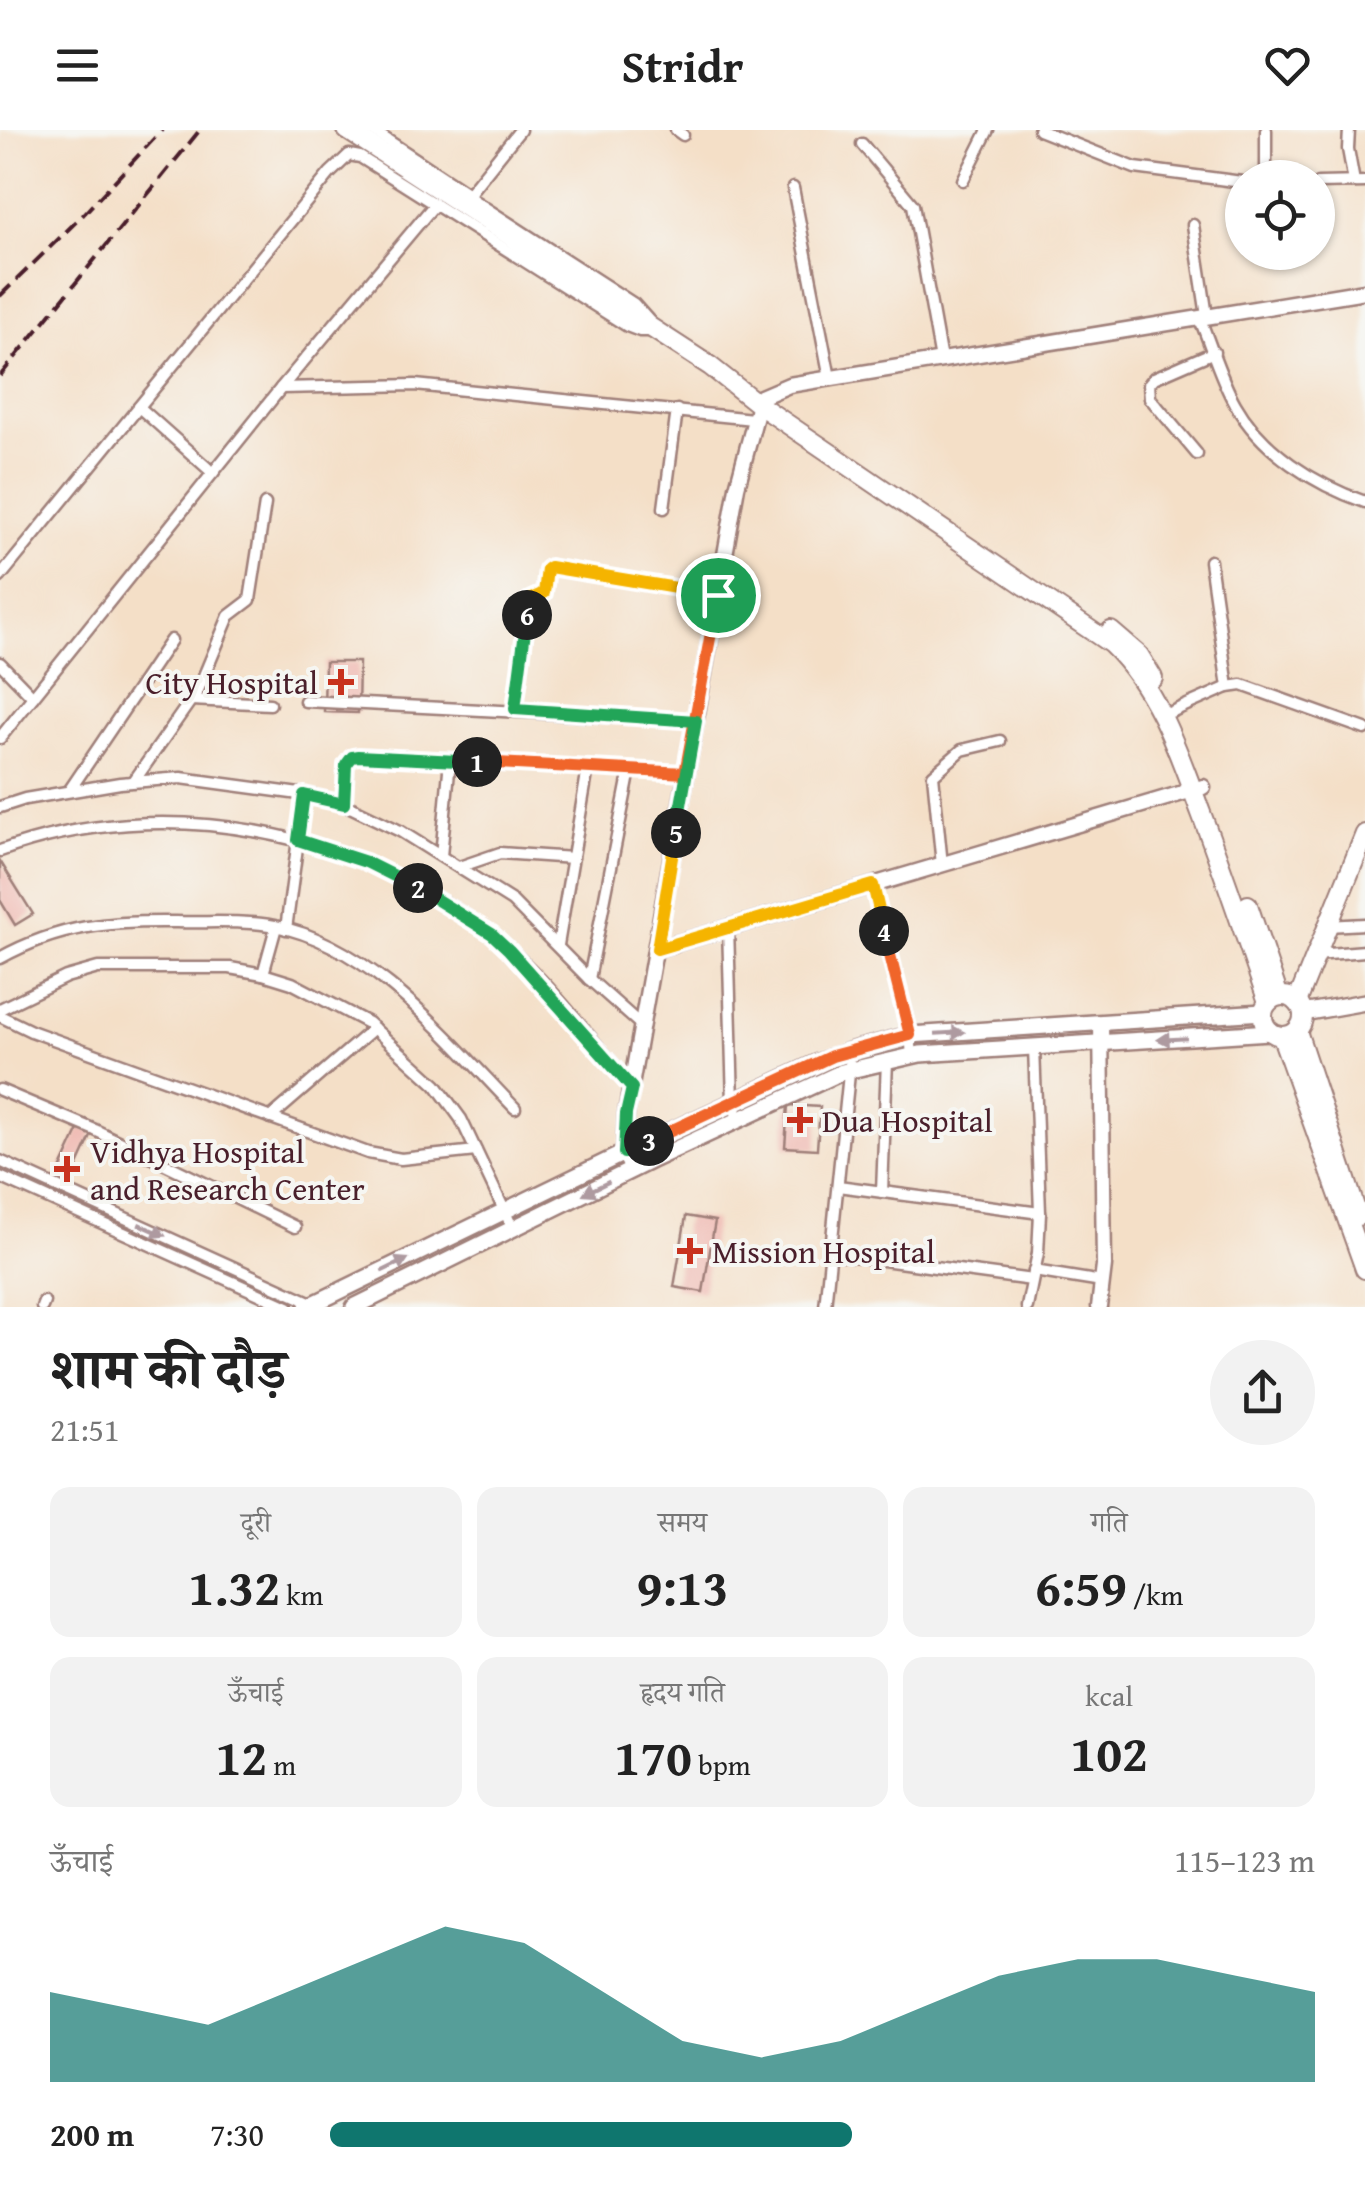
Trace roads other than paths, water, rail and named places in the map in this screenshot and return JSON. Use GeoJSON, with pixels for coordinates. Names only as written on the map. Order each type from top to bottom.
{"type":"FeatureCollection","features":[{"type":"Feature","properties":{"kind":"highway"},"geometry":{"type":"LineString","coordinates":[[347,130],[656,330],[755,403],[1111,644],[1146,688],[1198,788],[1243,890],[1270,1003],[1290,1023],[1350,1209],[1365,1269]]}},
{"type":"Feature","properties":{"kind":"highway"},"geometry":{"type":"LineString","coordinates":[[755,403],[1129,644],[1171,712],[1198,788]]}},
{"type":"Feature","properties":{"kind":"highway"},"geometry":{"type":"LineString","coordinates":[[1290,1023],[1365,834]]}},
{"type":"Feature","properties":{"kind":"highway"},"geometry":{"type":"LineString","coordinates":[[1270,1003],[1263,1023],[1290,1023]]}},
{"type":"Feature","properties":{"kind":"highway"},"geometry":{"type":"LineString","coordinates":[[1350,1209],[1365,1235]]}},
{"type":"Feature","properties":{"kind":"main road"},"geometry":{"type":"LineString","coordinates":[[314,1306],[624,1153],[851,1069],[912,1056],[1102,1043],[1290,1023],[1365,1002]]}},
{"type":"Feature","properties":{"kind":"main road"},"geometry":{"type":"LineString","coordinates":[[354,1307],[632,1170],[816,1063],[848,1052],[910,1035],[1101,1023],[1270,1003]]}},
{"type":"Feature","properties":{"kind":"main road"},"geometry":{"type":"LineString","coordinates":[[1000,1031],[1002,1049]]}},
{"type":"Feature","properties":{"kind":"street"},"geometry":{"type":"LineString","coordinates":[[372,130],[634,304],[656,330]]}},
{"type":"Feature","properties":{"kind":"street"},"geometry":{"type":"LineString","coordinates":[[470,195],[520,130]]}},
{"type":"Feature","properties":{"kind":"street"},"geometry":{"type":"LineString","coordinates":[[963,180],[988,130]]}},
{"type":"Feature","properties":{"kind":"street"},"geometry":{"type":"LineString","coordinates":[[1039,130],[1135,168],[1225,180]]}},
{"type":"Feature","properties":{"kind":"street"},"geometry":{"type":"LineString","coordinates":[[1266,130],[1266,160]]}},
{"type":"Feature","properties":{"kind":"street"},"geometry":{"type":"LineString","coordinates":[[1349,130],[1348,149],[1359,182]]}},
{"type":"Feature","properties":{"kind":"street"},"geometry":{"type":"LineString","coordinates":[[862,144],[912,205],[942,360]]}},
{"type":"Feature","properties":{"kind":"street"},"geometry":{"type":"LineString","coordinates":[[0,577],[344,158],[360,157],[626,326],[640,331],[656,330]]}},
{"type":"Feature","properties":{"kind":"street"},"geometry":{"type":"LineString","coordinates":[[793,188],[830,378]]}},
{"type":"Feature","properties":{"kind":"street"},"geometry":{"type":"LineString","coordinates":[[0,738],[435,204]]}},
{"type":"Feature","properties":{"kind":"street"},"geometry":{"type":"LineString","coordinates":[[1193,226],[1203,316],[1234,402],[1250,427],[1276,452],[1309,476],[1365,502]]}},
{"type":"Feature","properties":{"kind":"street"},"geometry":{"type":"LineString","coordinates":[[282,388],[404,384],[677,410],[755,403],[789,385],[1365,291]]}},
{"type":"Feature","properties":{"kind":"street"},"geometry":{"type":"LineString","coordinates":[[1197,454],[1150,398],[1149,384],[1154,378],[1214,352]]}},
{"type":"Feature","properties":{"kind":"street"},"geometry":{"type":"LineString","coordinates":[[632,1170],[624,1153],[626,1114],[755,403]]}},
{"type":"Feature","properties":{"kind":"street"},"geometry":{"type":"LineString","coordinates":[[139,407],[213,473]]}},
{"type":"Feature","properties":{"kind":"street"},"geometry":{"type":"LineString","coordinates":[[664,508],[677,410]]}},
{"type":"Feature","properties":{"kind":"street"},"geometry":{"type":"LineString","coordinates":[[134,781],[202,683],[229,616],[250,600],[265,504]]}},
{"type":"Feature","properties":{"kind":"street"},"geometry":{"type":"LineString","coordinates":[[1210,560],[1228,687]]}},
{"type":"Feature","properties":{"kind":"street"},"geometry":{"type":"LineString","coordinates":[[515,709],[529,600],[541,597],[550,567],[718,595]]}},
{"type":"Feature","properties":{"kind":"street"},"geometry":{"type":"LineString","coordinates":[[69,791],[171,640]]}},
{"type":"Feature","properties":{"kind":"street"},"geometry":{"type":"LineString","coordinates":[[0,663],[33,698]]}},
{"type":"Feature","properties":{"kind":"street"},"geometry":{"type":"LineString","coordinates":[[1171,712],[1228,687],[1250,686],[1365,729]]}},
{"type":"Feature","properties":{"kind":"street"},"geometry":{"type":"LineString","coordinates":[[191,700],[270,704]]}},
{"type":"Feature","properties":{"kind":"street"},"geometry":{"type":"LineString","coordinates":[[306,701],[696,721]]}},
{"type":"Feature","properties":{"kind":"street"},"geometry":{"type":"LineString","coordinates":[[942,865],[933,776],[962,750],[1000,741]]}},
{"type":"Feature","properties":{"kind":"street"},"geometry":{"type":"LineString","coordinates":[[344,804],[346,765],[352,757],[685,773]]}},
{"type":"Feature","properties":{"kind":"street"},"geometry":{"type":"LineString","coordinates":[[441,856],[450,760]]}},
{"type":"Feature","properties":{"kind":"street"},"geometry":{"type":"LineString","coordinates":[[558,945],[588,768]]}},
{"type":"Feature","properties":{"kind":"street"},"geometry":{"type":"LineString","coordinates":[[589,978],[630,770]]}},
{"type":"Feature","properties":{"kind":"street"},"geometry":{"type":"LineString","coordinates":[[0,807],[25,799],[134,781],[208,780],[344,804],[374,816],[512,901],[641,1025]]}},
{"type":"Feature","properties":{"kind":"street"},"geometry":{"type":"LineString","coordinates":[[657,949],[1198,788]]}},
{"type":"Feature","properties":{"kind":"street"},"geometry":{"type":"LineString","coordinates":[[264,974],[281,928],[304,795]]}},
{"type":"Feature","properties":{"kind":"street"},"geometry":{"type":"LineString","coordinates":[[0,851],[72,831],[144,824],[230,826],[340,852],[412,884],[492,934],[528,968],[632,1088]]}},
{"type":"Feature","properties":{"kind":"street"},"geometry":{"type":"LineString","coordinates":[[459,867],[500,853],[572,858]]}},
{"type":"Feature","properties":{"kind":"street"},"geometry":{"type":"LineString","coordinates":[[873,885],[912,1056]]}},
{"type":"Feature","properties":{"kind":"street"},"geometry":{"type":"LineString","coordinates":[[0,958],[90,924],[250,923],[281,928],[330,945],[400,994],[515,1108]]}},
{"type":"Feature","properties":{"kind":"street"},"geometry":{"type":"LineString","coordinates":[[1326,926],[1365,924]]}},
{"type":"Feature","properties":{"kind":"street"},"geometry":{"type":"LineString","coordinates":[[728,926],[736,1111]]}},
{"type":"Feature","properties":{"kind":"street"},"geometry":{"type":"LineString","coordinates":[[1315,954],[1365,951]]}},
{"type":"Feature","properties":{"kind":"street"},"geometry":{"type":"LineString","coordinates":[[476,1150],[401,1159],[380,1156],[30,1031],[0,1012],[66,977],[98,968],[230,968],[264,974],[317,994],[374,1028],[450,1102],[476,1150],[513,1230]]}},
{"type":"Feature","properties":{"kind":"street"},"geometry":{"type":"LineString","coordinates":[[1098,1307],[1102,1282],[1101,1023]]}},
{"type":"Feature","properties":{"kind":"street"},"geometry":{"type":"LineString","coordinates":[[270,1118],[374,1028]]}},
{"type":"Feature","properties":{"kind":"street"},"geometry":{"type":"LineString","coordinates":[[1027,1307],[1040,1213],[1034,1047]]}},
{"type":"Feature","properties":{"kind":"street"},"geometry":{"type":"LineString","coordinates":[[825,1307],[851,1069],[848,1052]]}},
{"type":"Feature","properties":{"kind":"street"},"geometry":{"type":"LineString","coordinates":[[882,1192],[886,1060]]}},
{"type":"Feature","properties":{"kind":"street"},"geometry":{"type":"LineString","coordinates":[[0,1090],[95,1130],[295,1226]]}},
{"type":"Feature","properties":{"kind":"street"},"geometry":{"type":"LineString","coordinates":[[0,1161],[314,1306]]}},
{"type":"Feature","properties":{"kind":"street"},"geometry":{"type":"LineString","coordinates":[[0,1177],[288,1307]]}},
{"type":"Feature","properties":{"kind":"street"},"geometry":{"type":"LineString","coordinates":[[40,1195],[45,1181]]}},
{"type":"Feature","properties":{"kind":"street"},"geometry":{"type":"LineString","coordinates":[[838,1186],[1040,1213]]}},
{"type":"Feature","properties":{"kind":"street"},"geometry":{"type":"LineString","coordinates":[[116,1229],[122,1216]]}},
{"type":"Feature","properties":{"kind":"street"},"geometry":{"type":"LineString","coordinates":[[831,1254],[1102,1282]]}},
{"type":"Feature","properties":{"kind":"railway"},"geometry":{"type":"LineString","coordinates":[[0,296],[162,130]]}},
{"type":"Feature","properties":{"kind":"railway"},"geometry":{"type":"LineString","coordinates":[[0,376],[200,130]]}},
{"type":"Feature","properties":{"kind":"place","name":"City Hospital"},"geometry":{"type":"Point","coordinates":[341,682]}},
{"type":"Feature","properties":{"kind":"place","name":"Dua Hospital"},"geometry":{"type":"Point","coordinates":[800,1120]}},
{"type":"Feature","properties":{"kind":"place","name":"Vidhya Hospital and Research Center"},"geometry":{"type":"Point","coordinates":[67,1169]}},
{"type":"Feature","properties":{"kind":"place","name":"Mission Hospital"},"geometry":{"type":"Point","coordinates":[690,1251]}}]}
